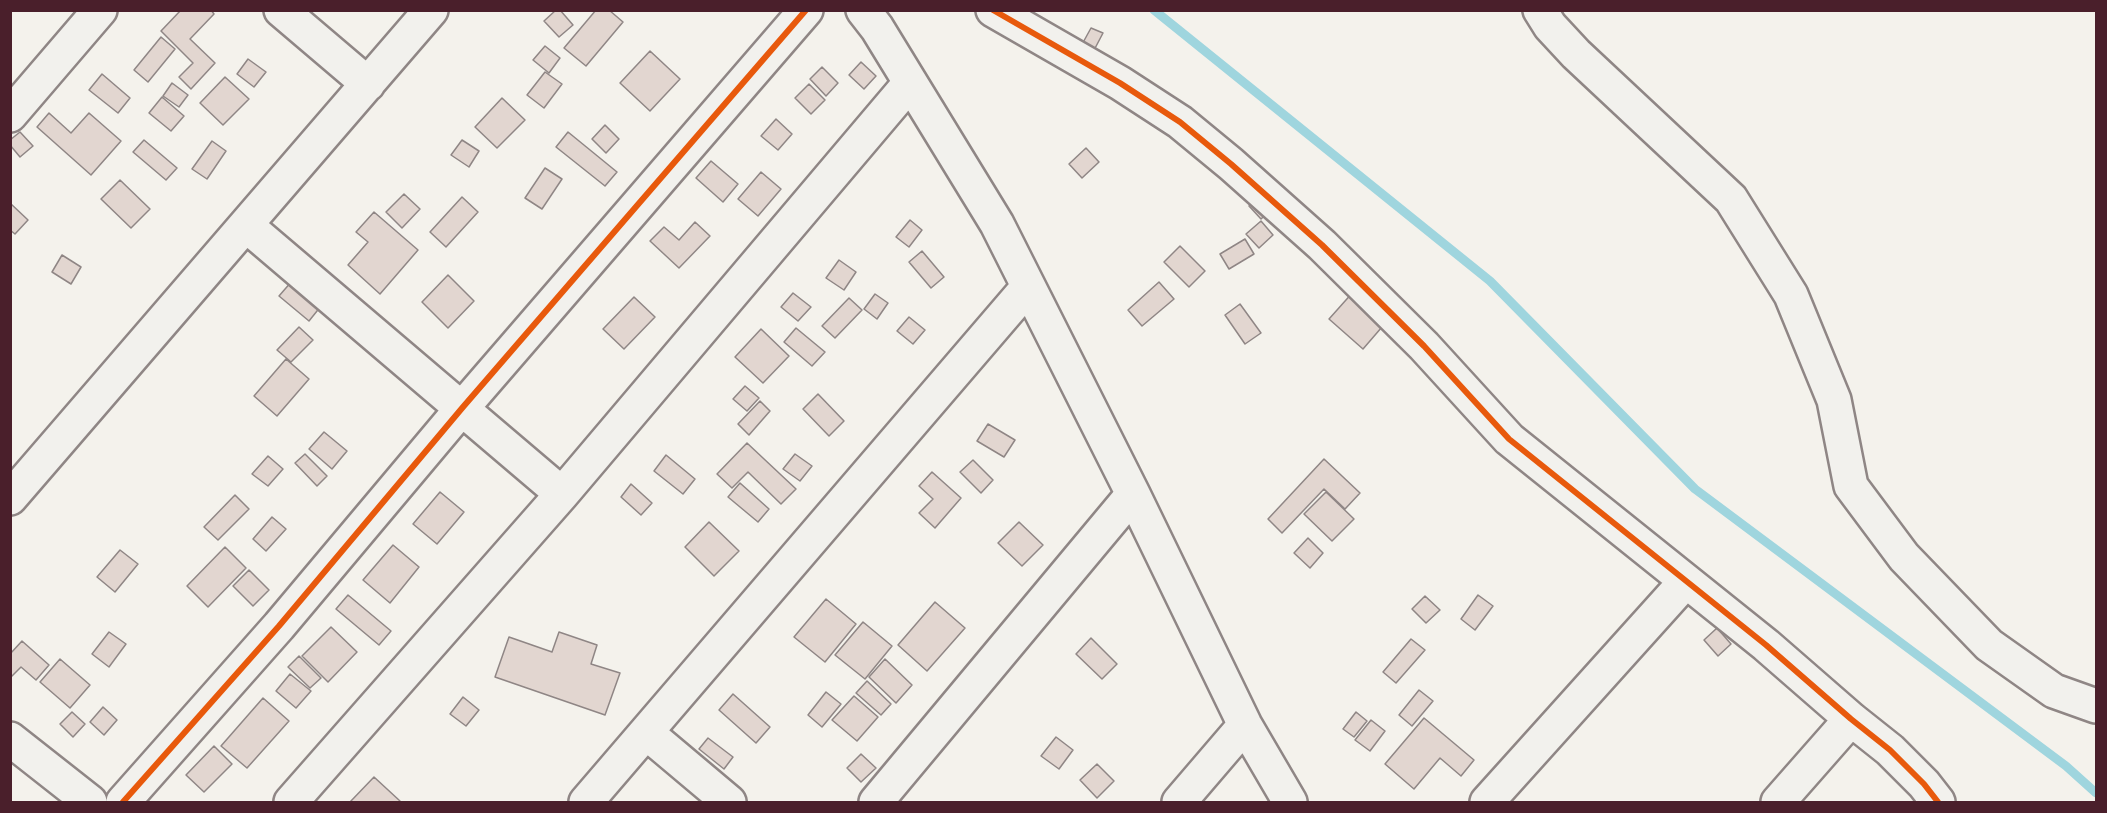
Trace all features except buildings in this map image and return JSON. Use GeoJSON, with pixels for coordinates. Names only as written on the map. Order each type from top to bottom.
{"type":"FeatureCollection","features":[{"type":"Feature","properties":{"kind":"street"},"geometry":{"type":"LineString","coordinates":[[10,115],[100,10]]}},
{"type":"Feature","properties":{"kind":"street"},"geometry":{"type":"LineString","coordinates":[[281,10],[368,84]]}},
{"type":"Feature","properties":{"kind":"street"},"geometry":{"type":"LineString","coordinates":[[10,498],[247,226],[430,10]]}},
{"type":"Feature","properties":{"kind":"street"},"geometry":{"type":"LineString","coordinates":[[123,802],[279,626],[463,407],[806,10]]}},
{"type":"Feature","properties":{"kind":"street"},"geometry":{"type":"LineString","coordinates":[[863,10],[877,28],[997,224],[1133,494],[1245,725],[1290,802]]}},
{"type":"Feature","properties":{"kind":"street"},"geometry":{"type":"LineString","coordinates":[[993,10],[1120,83],[1180,122],[1223,157],[1322,245],[1416,337],[1509,439],[1686,581],[1890,750],[1924,784],[1938,802]]}},
{"type":"Feature","properties":{"kind":"street"},"geometry":{"type":"LineString","coordinates":[[1539,10],[1550,26],[1576,54],[1731,199],[1791,295],[1834,400],[1851,486],[1904,557],[1989,645],[2054,691],[2097,706]]}},
{"type":"Feature","properties":{"kind":"street"},"geometry":{"type":"LineString","coordinates":[[291,802],[562,494],[910,83]]}},
{"type":"Feature","properties":{"kind":"street"},"geometry":{"type":"LineString","coordinates":[[247,226],[463,407],[562,494]]}},
{"type":"Feature","properties":{"kind":"street"},"geometry":{"type":"LineString","coordinates":[[586,802],[1028,287]]}},
{"type":"Feature","properties":{"kind":"street"},"geometry":{"type":"LineString","coordinates":[[876,802],[1133,494]]}},
{"type":"Feature","properties":{"kind":"street"},"geometry":{"type":"LineString","coordinates":[[1487,802],[1686,581]]}},
{"type":"Feature","properties":{"kind":"street"},"geometry":{"type":"LineString","coordinates":[[1778,802],[1851,719]]}},
{"type":"Feature","properties":{"kind":"street"},"geometry":{"type":"LineString","coordinates":[[1179,802],[1245,725]]}},
{"type":"Feature","properties":{"kind":"street"},"geometry":{"type":"LineString","coordinates":[[646,733],[729,802]]}},
{"type":"Feature","properties":{"kind":"street"},"geometry":{"type":"LineString","coordinates":[[10,739],[90,802]]}},
{"type":"Feature","properties":{"kind":"waterway"},"geometry":{"type":"LineString","coordinates":[[1154,10],[1490,281],[1695,489],[2066,766],[2096,793]]}},
{"type":"Feature","properties":{"kind":"cycle path"},"geometry":{"type":"LineString","coordinates":[[123,802],[279,626],[463,407],[806,10]]}},
{"type":"Feature","properties":{"kind":"cycle path"},"geometry":{"type":"LineString","coordinates":[[993,10],[1120,83],[1180,122],[1231,164],[1322,245],[1424,346],[1509,439],[1766,645],[1890,750],[1924,784],[1938,802]]}}]}
